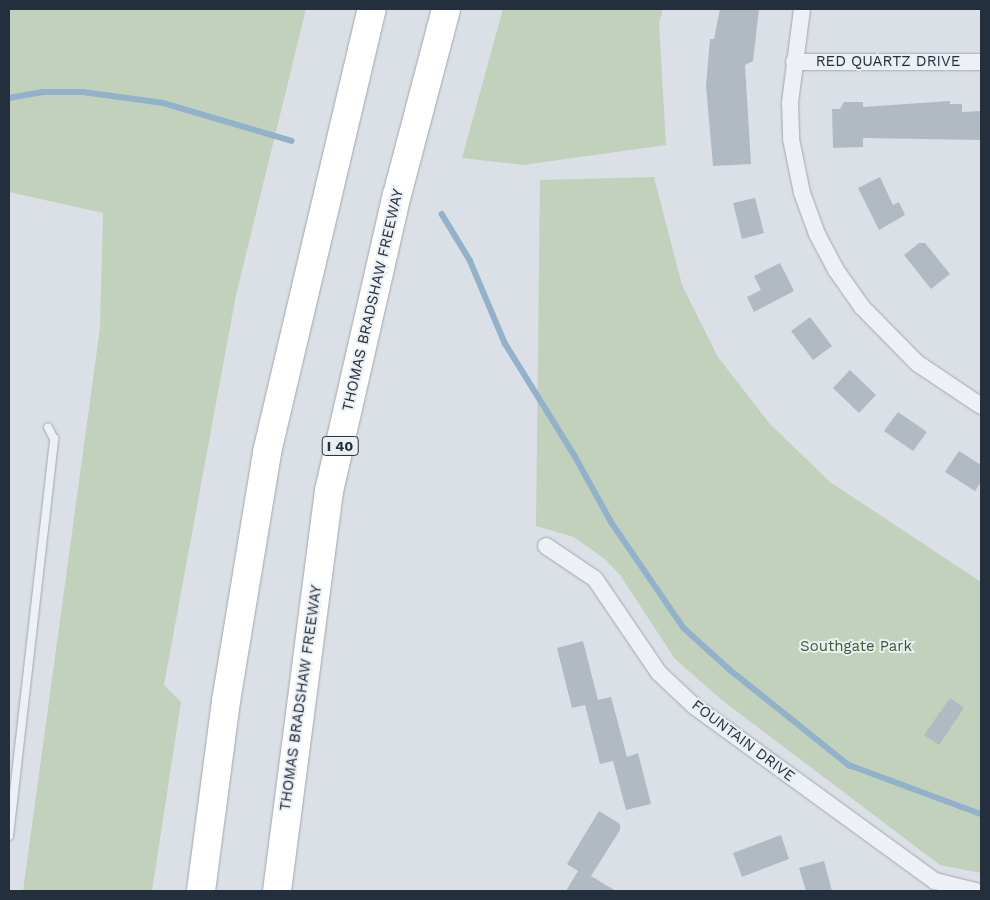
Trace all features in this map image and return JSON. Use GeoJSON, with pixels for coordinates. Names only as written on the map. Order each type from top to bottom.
{"type":"FeatureCollection","features":[{"type":"Feature","properties":{"kind":"highway"},"geometry":{"type":"LineString","coordinates":[[201,891],[205,845],[267,452],[372,9]]}},
{"type":"Feature","properties":{"kind":"highway","name":"THOMAS BRADSHAW FREEWAY"},"geometry":{"type":"LineString","coordinates":[[277,891],[329,492],[397,195],[446,9]]}},
{"type":"Feature","properties":{"kind":"highway"},"geometry":{"type":"LineString","coordinates":[[192,891],[205,845]]}},
{"type":"Feature","properties":{"kind":"street"},"geometry":{"type":"LineString","coordinates":[[802,9],[790,103],[796,167],[817,234],[836,270],[862,307],[917,363],[981,406]]}},
{"type":"Feature","properties":{"kind":"street","name":"RED QUARTZ DRIVE"},"geometry":{"type":"LineString","coordinates":[[794,62],[981,62]]}},
{"type":"Feature","properties":{"kind":"street","name":"FOUNTAIN DRIVE"},"geometry":{"type":"LineString","coordinates":[[546,546],[595,579],[659,673],[694,706],[930,886],[976,891]]}},
{"type":"Feature","properties":{"kind":"lane"},"geometry":{"type":"LineString","coordinates":[[9,836],[54,439],[48,427]]}},
{"type":"Feature","properties":{"kind":"green space"},"geometry":{"type":"Polygon","coordinates":[[[9,9],[306,9],[236,295],[164,685],[181,702],[152,891],[23,891],[100,328],[103,213],[9,192],[9,9]]]}},
{"type":"Feature","properties":{"kind":"green space"},"geometry":{"type":"Polygon","coordinates":[[[503,9],[663,9],[659,23],[666,145],[523,165],[462,158],[503,9]]]}},
{"type":"Feature","properties":{"kind":"green space","name":"Southgate Park"},"geometry":{"type":"Polygon","coordinates":[[[654,177],[682,285],[718,357],[770,424],[830,482],[981,582],[981,873],[940,865],[723,701],[675,659],[620,575],[606,560],[574,537],[536,526],[540,180],[654,177]]]}},
{"type":"Feature","properties":{"kind":"building"},"geometry":{"type":"Polygon","coordinates":[[[720,9],[759,9],[753,61],[745,65],[751,164],[713,166],[706,86],[710,39],[714,39],[720,9]]]}},
{"type":"Feature","properties":{"kind":"building"},"geometry":{"type":"Polygon","coordinates":[[[950,101],[950,104],[962,104],[962,112],[981,111],[981,140],[863,138],[863,147],[833,148],[832,109],[840,109],[844,102],[863,102],[863,107],[950,101]]]}},
{"type":"Feature","properties":{"kind":"building"},"geometry":{"type":"Polygon","coordinates":[[[880,177],[893,205],[899,202],[905,215],[879,230],[858,188],[880,177]]]}},
{"type":"Feature","properties":{"kind":"building"},"geometry":{"type":"Polygon","coordinates":[[[755,198],[764,233],[742,239],[733,203],[755,198]]]}},
{"type":"Feature","properties":{"kind":"building"},"geometry":{"type":"Polygon","coordinates":[[[919,243],[925,243],[950,274],[931,289],[904,255],[919,243]]]}},
{"type":"Feature","properties":{"kind":"building"},"geometry":{"type":"Polygon","coordinates":[[[780,263],[794,291],[754,312],[747,297],[761,290],[754,276],[780,263]]]}},
{"type":"Feature","properties":{"kind":"building"},"geometry":{"type":"Polygon","coordinates":[[[810,317],[832,346],[813,360],[791,331],[810,317]]]}},
{"type":"Feature","properties":{"kind":"building"},"geometry":{"type":"Polygon","coordinates":[[[850,370],[876,395],[859,413],[833,388],[850,370]]]}},
{"type":"Feature","properties":{"kind":"building"},"geometry":{"type":"Polygon","coordinates":[[[898,412],[927,432],[913,451],[884,431],[898,412]]]}},
{"type":"Feature","properties":{"kind":"building"},"geometry":{"type":"Polygon","coordinates":[[[959,451],[981,465],[981,482],[975,491],[945,472],[959,451]]]}},
{"type":"Feature","properties":{"kind":"building"},"geometry":{"type":"Polygon","coordinates":[[[583,641],[598,700],[611,697],[627,757],[638,753],[651,804],[626,810],[613,761],[600,764],[585,705],[572,708],[557,648],[583,641]]]}},
{"type":"Feature","properties":{"kind":"building"},"geometry":{"type":"Polygon","coordinates":[[[950,698],[964,708],[939,745],[924,735],[950,698]]]}},
{"type":"Feature","properties":{"kind":"building"},"geometry":{"type":"Polygon","coordinates":[[[599,811],[620,824],[620,830],[591,876],[616,891],[566,891],[578,871],[567,864],[599,811]]]}},
{"type":"Feature","properties":{"kind":"building"},"geometry":{"type":"Polygon","coordinates":[[[781,835],[789,859],[742,877],[733,853],[781,835]]]}},
{"type":"Feature","properties":{"kind":"building"},"geometry":{"type":"Polygon","coordinates":[[[824,861],[832,891],[806,891],[799,868],[824,861]]]}},
{"type":"Feature","properties":{"kind":"waterway"},"geometry":{"type":"LineString","coordinates":[[9,98],[42,92],[83,92],[163,103],[292,141]]}},
{"type":"Feature","properties":{"kind":"waterway"},"geometry":{"type":"LineString","coordinates":[[442,214],[470,260],[505,343],[575,456],[612,523],[684,628],[729,669],[849,765],[981,814]]}}]}
